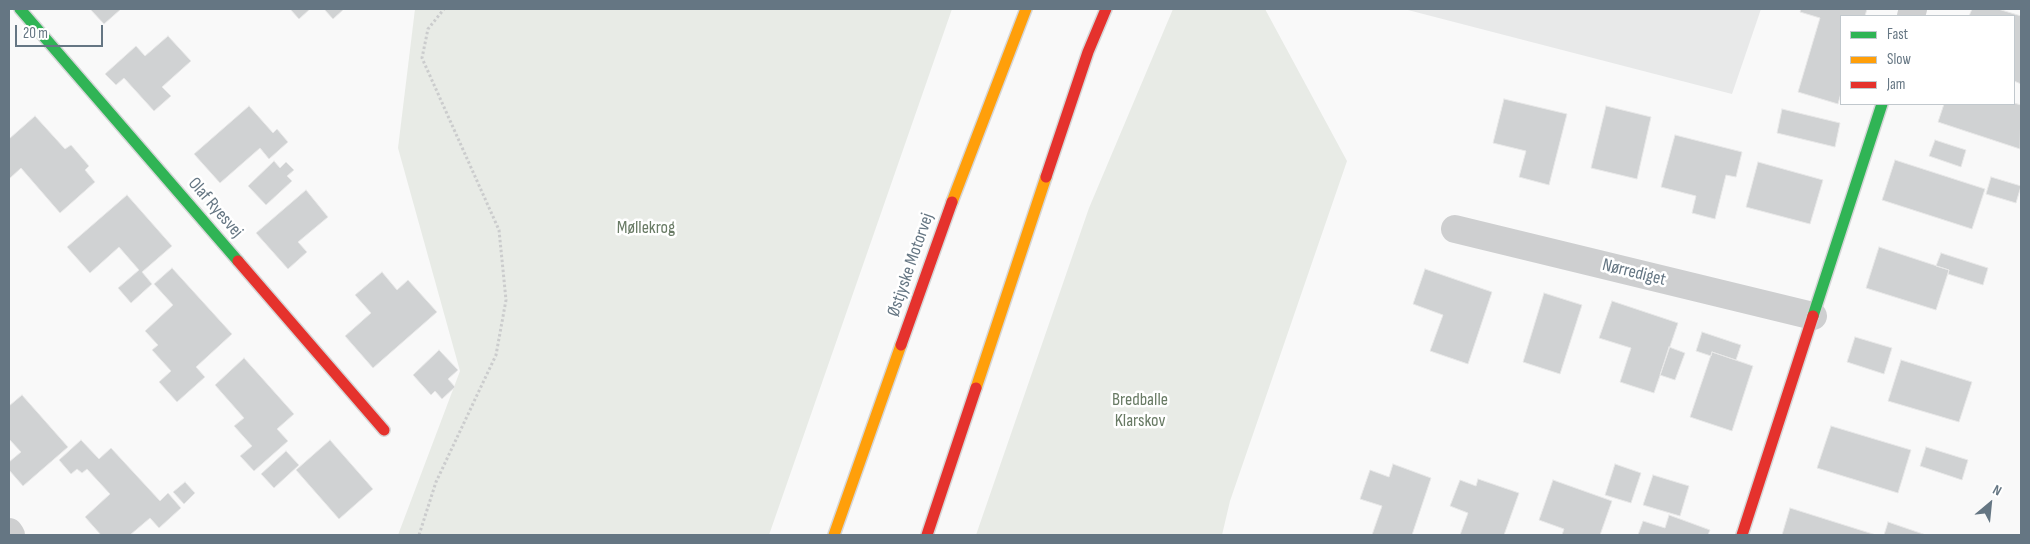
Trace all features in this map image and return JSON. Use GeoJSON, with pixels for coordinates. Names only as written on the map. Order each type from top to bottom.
{"type":"FeatureCollection","features":[{"type":"Feature","properties":{"kind":"main road","name":"Olaf Ryesvej"},"geometry":{"type":"LineString","coordinates":[[20,9],[384,430]]}},
{"type":"Feature","properties":{"kind":"main road","name":"Østjyske Motorvej"},"geometry":{"type":"LineString","coordinates":[[834,535],[953,198],[1026,9]]}},
{"type":"Feature","properties":{"kind":"main road"},"geometry":{"type":"LineString","coordinates":[[928,535],[1088,52],[1106,9]]}},
{"type":"Feature","properties":{"kind":"main road"},"geometry":{"type":"LineString","coordinates":[[1742,535],[1882,105]]}},
{"type":"Feature","properties":{"kind":"street","name":"Nørrediget"},"geometry":{"type":"LineString","coordinates":[[1455,229],[1813,316]]}},
{"type":"Feature","properties":{"kind":"path"},"geometry":{"type":"LineString","coordinates":[[419,535],[436,482],[496,356],[506,300],[499,230],[422,58],[428,29],[444,9]]}},
{"type":"Feature","properties":{"kind":"shaded area"},"geometry":{"type":"Polygon","coordinates":[[[1404,9],[1761,9],[1732,94],[1404,9]]]}},
{"type":"Feature","properties":{"kind":"green space","name":"Møllekrog"},"geometry":{"type":"Polygon","coordinates":[[[415,9],[952,9],[769,535],[398,535],[460,371],[398,148],[415,9]]]}},
{"type":"Feature","properties":{"kind":"green space","name":"Bredballe Klarskov"},"geometry":{"type":"Polygon","coordinates":[[[1173,9],[1265,9],[1347,161],[1230,501],[1222,535],[976,535],[1089,208],[1173,9]]]}},
{"type":"Feature","properties":{"kind":"building"},"geometry":{"type":"Polygon","coordinates":[[[90,9],[121,9],[104,24],[90,9]]]}},
{"type":"Feature","properties":{"kind":"building"},"geometry":{"type":"Polygon","coordinates":[[[290,9],[310,9],[299,19],[290,9]]]}},
{"type":"Feature","properties":{"kind":"building"},"geometry":{"type":"Polygon","coordinates":[[[324,9],[344,9],[333,19],[324,9]]]}},
{"type":"Feature","properties":{"kind":"building"},"geometry":{"type":"Polygon","coordinates":[[[1801,9],[1867,9],[1865,15],[1840,15],[1840,97],[1838,104],[1798,92],[1820,18],[1800,12],[1801,9]]]}},
{"type":"Feature","properties":{"kind":"building"},"geometry":{"type":"Polygon","coordinates":[[[1972,9],[1998,9],[2021,16],[2021,84],[2015,81],[2015,15],[1969,15],[1972,9]]]}},
{"type":"Feature","properties":{"kind":"building"},"geometry":{"type":"Polygon","coordinates":[[[168,36],[191,61],[162,87],[171,96],[154,111],[124,78],[116,85],[105,74],[136,46],[145,56],[168,36]]]}},
{"type":"Feature","properties":{"kind":"building"},"geometry":{"type":"Polygon","coordinates":[[[1504,99],[1567,114],[1549,185],[1519,177],[1526,151],[1493,143],[1504,99]]]}},
{"type":"Feature","properties":{"kind":"building"},"geometry":{"type":"Polygon","coordinates":[[[2015,103],[2021,105],[2020,149],[1938,122],[1944,105],[2015,105],[2015,103]]]}},
{"type":"Feature","properties":{"kind":"building"},"geometry":{"type":"Polygon","coordinates":[[[249,106],[273,133],[277,129],[288,142],[269,159],[260,148],[220,183],[194,154],[249,106]]]}},
{"type":"Feature","properties":{"kind":"building"},"geometry":{"type":"Polygon","coordinates":[[[1606,106],[1651,117],[1637,179],[1591,168],[1606,106]]]}},
{"type":"Feature","properties":{"kind":"building"},"geometry":{"type":"Polygon","coordinates":[[[1782,109],[1840,123],[1835,147],[1777,133],[1782,109]]]}},
{"type":"Feature","properties":{"kind":"building"},"geometry":{"type":"Polygon","coordinates":[[[35,116],[65,149],[71,145],[89,166],[85,170],[95,182],[60,213],[21,168],[9,179],[9,139],[35,116]]]}},
{"type":"Feature","properties":{"kind":"building"},"geometry":{"type":"Polygon","coordinates":[[[1675,135],[1742,152],[1736,177],[1726,175],[1715,219],[1692,213],[1696,196],[1661,187],[1675,135]]]}},
{"type":"Feature","properties":{"kind":"building"},"geometry":{"type":"Polygon","coordinates":[[[1935,140],[1966,150],[1961,167],[1929,156],[1935,140]]]}},
{"type":"Feature","properties":{"kind":"building"},"geometry":{"type":"Polygon","coordinates":[[[1895,160],[1985,189],[1972,229],[1882,200],[1895,160]]]}},
{"type":"Feature","properties":{"kind":"building"},"geometry":{"type":"Polygon","coordinates":[[[274,161],[280,168],[286,162],[294,170],[287,176],[292,181],[266,205],[248,186],[274,161]]]}},
{"type":"Feature","properties":{"kind":"building"},"geometry":{"type":"Polygon","coordinates":[[[1758,162],[1823,180],[1810,224],[1746,207],[1758,162]]]}},
{"type":"Feature","properties":{"kind":"building"},"geometry":{"type":"Polygon","coordinates":[[[1991,177],[2021,186],[2016,203],[1986,194],[1991,177]]]}},
{"type":"Feature","properties":{"kind":"building"},"geometry":{"type":"Polygon","coordinates":[[[306,190],[328,217],[298,242],[307,252],[288,269],[256,233],[306,190]]]}},
{"type":"Feature","properties":{"kind":"building"},"geometry":{"type":"Polygon","coordinates":[[[127,195],[172,246],[142,272],[152,284],[131,303],[118,288],[139,270],[119,247],[90,273],[67,247],[127,195]]]}},
{"type":"Feature","properties":{"kind":"building"},"geometry":{"type":"Polygon","coordinates":[[[1879,247],[1949,270],[1936,310],[1866,288],[1879,247]]]}},
{"type":"Feature","properties":{"kind":"building"},"geometry":{"type":"Polygon","coordinates":[[[1941,253],[1988,268],[1983,285],[1948,274],[1949,270],[1936,266],[1941,253]]]}},
{"type":"Feature","properties":{"kind":"building"},"geometry":{"type":"Polygon","coordinates":[[[172,268],[232,334],[196,367],[205,377],[177,402],[159,382],[171,371],[152,350],[158,345],[145,331],[173,305],[154,284],[172,268]]]}},
{"type":"Feature","properties":{"kind":"building"},"geometry":{"type":"Polygon","coordinates":[[[1425,269],[1492,292],[1468,364],[1430,351],[1443,315],[1413,304],[1425,269]]]}},
{"type":"Feature","properties":{"kind":"building"},"geometry":{"type":"Polygon","coordinates":[[[382,272],[397,290],[408,280],[437,312],[373,368],[345,336],[371,313],[355,295],[382,272]]]}},
{"type":"Feature","properties":{"kind":"building"},"geometry":{"type":"Polygon","coordinates":[[[1544,293],[1582,305],[1560,374],[1523,362],[1544,293]]]}},
{"type":"Feature","properties":{"kind":"building"},"geometry":{"type":"Polygon","coordinates":[[[1612,301],[1678,323],[1654,393],[1620,382],[1631,348],[1599,338],[1612,301]]]}},
{"type":"Feature","properties":{"kind":"building"},"geometry":{"type":"Polygon","coordinates":[[[1702,332],[1741,345],[1736,360],[1712,352],[1711,356],[1696,351],[1702,332]]]}},
{"type":"Feature","properties":{"kind":"building"},"geometry":{"type":"Polygon","coordinates":[[[1855,337],[1892,348],[1884,374],[1847,362],[1855,337]]]}},
{"type":"Feature","properties":{"kind":"building"},"geometry":{"type":"Polygon","coordinates":[[[1669,347],[1685,353],[1675,380],[1660,375],[1669,347]]]}},
{"type":"Feature","properties":{"kind":"building"},"geometry":{"type":"Polygon","coordinates":[[[439,350],[458,370],[448,379],[455,387],[442,399],[435,391],[431,395],[413,375],[439,350]]]}},
{"type":"Feature","properties":{"kind":"building"},"geometry":{"type":"Polygon","coordinates":[[[1712,352],[1753,366],[1732,431],[1690,417],[1712,352]]]}},
{"type":"Feature","properties":{"kind":"building"},"geometry":{"type":"Polygon","coordinates":[[[244,358],[294,414],[277,429],[288,441],[254,471],[240,456],[252,446],[234,426],[244,418],[215,385],[244,358]]]}},
{"type":"Feature","properties":{"kind":"building"},"geometry":{"type":"Polygon","coordinates":[[[1901,360],[1972,382],[1959,422],[1888,401],[1901,360]]]}},
{"type":"Feature","properties":{"kind":"building"},"geometry":{"type":"Polygon","coordinates":[[[22,395],[68,447],[23,486],[9,470],[9,462],[21,452],[9,439],[9,406],[22,395]]]}},
{"type":"Feature","properties":{"kind":"building"},"geometry":{"type":"Polygon","coordinates":[[[1831,426],[1911,450],[1898,493],[1817,468],[1831,426]]]}},
{"type":"Feature","properties":{"kind":"building"},"geometry":{"type":"Polygon","coordinates":[[[81,440],[99,459],[111,448],[160,501],[168,493],[181,508],[159,528],[150,518],[130,535],[101,535],[85,517],[110,494],[87,469],[82,473],[77,469],[71,474],[59,460],[81,440]]]}},
{"type":"Feature","properties":{"kind":"building"},"geometry":{"type":"Polygon","coordinates":[[[330,440],[373,489],[339,519],[296,470],[330,440]]]}},
{"type":"Feature","properties":{"kind":"building"},"geometry":{"type":"Polygon","coordinates":[[[1926,447],[1968,460],[1962,480],[1920,466],[1926,447]]]}},
{"type":"Feature","properties":{"kind":"building"},"geometry":{"type":"Polygon","coordinates":[[[286,451],[299,465],[274,488],[261,474],[286,451]]]}},
{"type":"Feature","properties":{"kind":"building"},"geometry":{"type":"Polygon","coordinates":[[[1393,464],[1431,478],[1412,535],[1372,535],[1382,506],[1360,499],[1370,470],[1389,477],[1393,464]]]}},
{"type":"Feature","properties":{"kind":"building"},"geometry":{"type":"Polygon","coordinates":[[[1615,464],[1641,473],[1631,503],[1605,495],[1615,464]]]}},
{"type":"Feature","properties":{"kind":"building"},"geometry":{"type":"Polygon","coordinates":[[[1653,475],[1689,486],[1680,516],[1643,505],[1653,475]]]}},
{"type":"Feature","properties":{"kind":"building"},"geometry":{"type":"Polygon","coordinates":[[[1478,479],[1519,493],[1504,535],[1460,535],[1468,513],[1450,506],[1460,480],[1476,486],[1478,479]]]}},
{"type":"Feature","properties":{"kind":"building"},"geometry":{"type":"Polygon","coordinates":[[[1553,480],[1612,501],[1600,535],[1562,535],[1564,529],[1539,520],[1553,480]]]}},
{"type":"Feature","properties":{"kind":"building"},"geometry":{"type":"Polygon","coordinates":[[[185,482],[195,493],[184,504],[173,492],[185,482]]]}},
{"type":"Feature","properties":{"kind":"building"},"geometry":{"type":"Polygon","coordinates":[[[1790,508],[1876,535],[1782,535],[1790,508]]]}},
{"type":"Feature","properties":{"kind":"building"},"geometry":{"type":"Polygon","coordinates":[[[1669,515],[1710,530],[1708,535],[1638,535],[1643,521],[1665,528],[1669,515]]]}},
{"type":"Feature","properties":{"kind":"building"},"geometry":{"type":"Polygon","coordinates":[[[1888,522],[1926,535],[1884,535],[1888,522]]]}},
{"type":"Feature","properties":{"kind":"traffic: fast"},"geometry":{"type":"LineString","coordinates":[[20,9],[238,261]]}},
{"type":"Feature","properties":{"kind":"traffic: fast"},"geometry":{"type":"LineString","coordinates":[[1813,316],[1882,105]]}},
{"type":"Feature","properties":{"kind":"traffic: slow"},"geometry":{"type":"LineString","coordinates":[[952,202],[1026,9]]}},
{"type":"Feature","properties":{"kind":"traffic: slow"},"geometry":{"type":"LineString","coordinates":[[976,388],[1046,177]]}},
{"type":"Feature","properties":{"kind":"traffic: slow"},"geometry":{"type":"LineString","coordinates":[[834,535],[901,345]]}},
{"type":"Feature","properties":{"kind":"traffic: jam"},"geometry":{"type":"LineString","coordinates":[[1046,177],[1088,52],[1106,9]]}},
{"type":"Feature","properties":{"kind":"traffic: jam"},"geometry":{"type":"LineString","coordinates":[[901,345],[952,202]]}},
{"type":"Feature","properties":{"kind":"traffic: jam"},"geometry":{"type":"LineString","coordinates":[[238,261],[384,430]]}},
{"type":"Feature","properties":{"kind":"traffic: jam"},"geometry":{"type":"LineString","coordinates":[[1742,535],[1813,316]]}},
{"type":"Feature","properties":{"kind":"traffic: jam"},"geometry":{"type":"LineString","coordinates":[[927,535],[976,388]]}}]}
